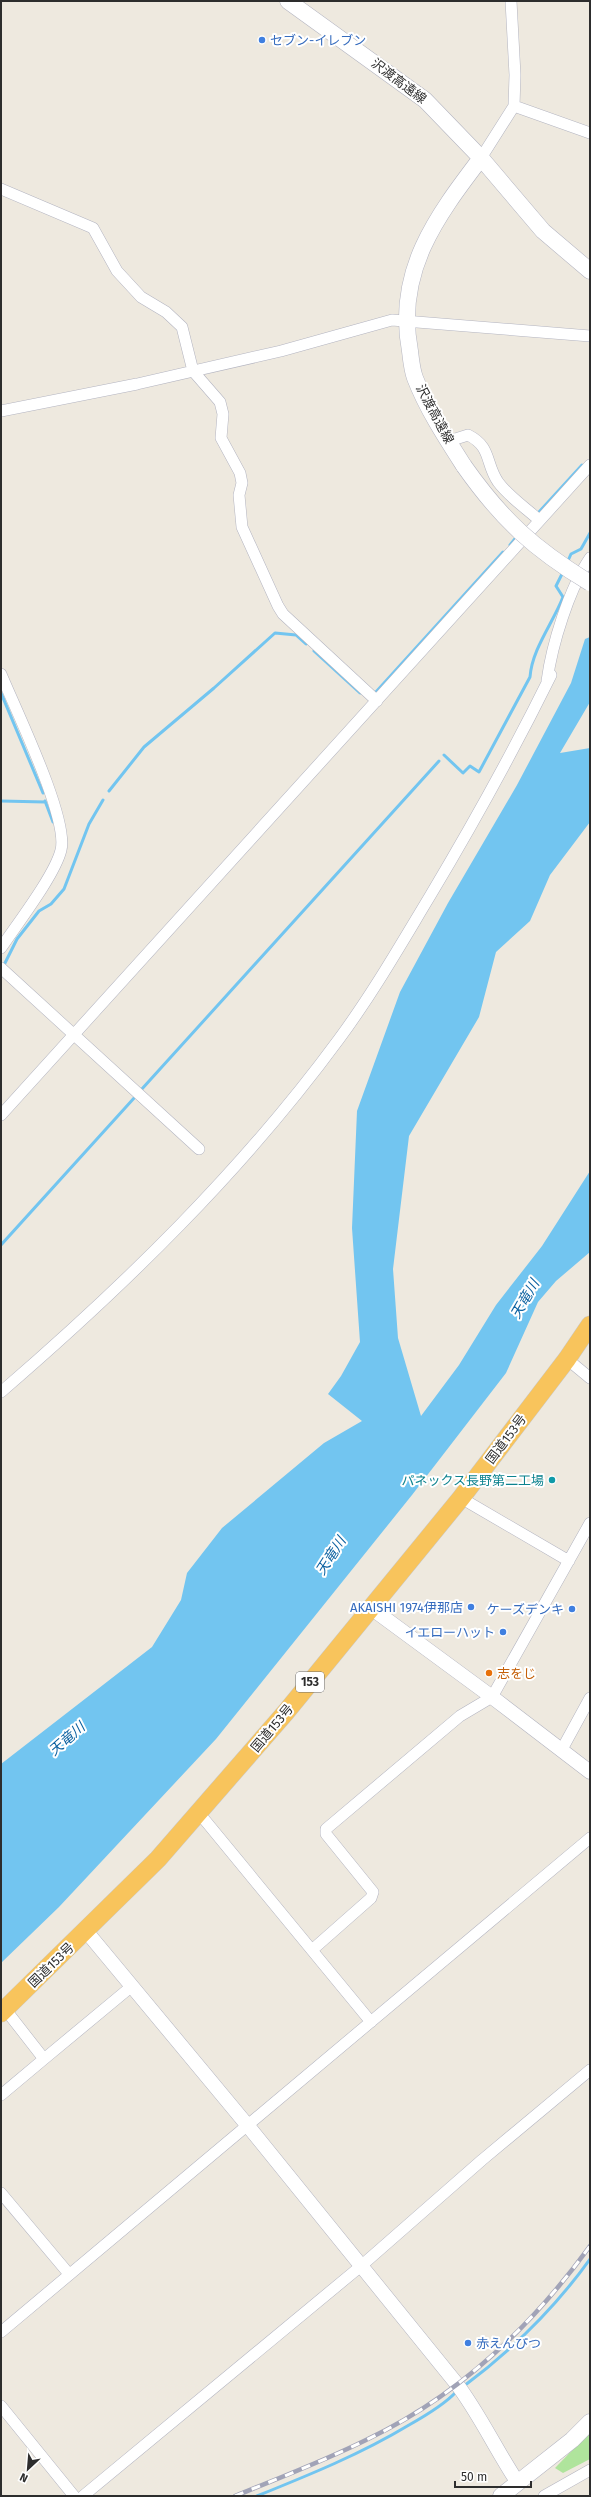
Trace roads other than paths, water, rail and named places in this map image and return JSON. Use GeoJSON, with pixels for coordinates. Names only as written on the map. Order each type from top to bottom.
{"type":"FeatureCollection","features":[{"type":"Feature","properties":{"kind":"highway","name":"国道153号"},"geometry":{"type":"LineString","coordinates":[[3,2011],[158,1859],[198,1813],[371,1608],[460,1498],[567,1359],[590,1325]]}},
{"type":"Feature","properties":{"kind":"main road","name":"沢渡高遠線"},"geometry":{"type":"LineString","coordinates":[[288,1],[426,100],[481,158],[543,231],[590,270]]}},
{"type":"Feature","properties":{"kind":"main road","name":"沢渡高遠線"},"geometry":{"type":"LineString","coordinates":[[481,158],[443,208],[420,249],[410,283],[406,320],[415,376],[427,404],[464,466],[511,525],[554,562],[590,583]]}},
{"type":"Feature","properties":{"kind":"main road"},"geometry":{"type":"LineString","coordinates":[[501,2496],[572,2440],[590,2422]]}},
{"type":"Feature","properties":{"kind":"street"},"geometry":{"type":"LineString","coordinates":[[481,158],[514,106],[515,76],[511,1]]}},
{"type":"Feature","properties":{"kind":"street"},"geometry":{"type":"LineString","coordinates":[[514,106],[590,133]]}},
{"type":"Feature","properties":{"kind":"street"},"geometry":{"type":"LineString","coordinates":[[1,189],[93,228],[117,271],[141,296],[166,312],[182,327],[193,371],[220,402],[223,414],[221,438],[240,473],[242,483],[239,495],[242,527],[278,606],[377,701]]}},
{"type":"Feature","properties":{"kind":"street"},"geometry":{"type":"LineString","coordinates":[[1,412],[281,351],[392,320],[590,336]]}},
{"type":"Feature","properties":{"kind":"street"},"geometry":{"type":"LineString","coordinates":[[449,441],[468,435],[479,440],[487,452],[493,474],[499,484],[539,520]]}},
{"type":"Feature","properties":{"kind":"street"},"geometry":{"type":"LineString","coordinates":[[1,1115],[590,465]]}},
{"type":"Feature","properties":{"kind":"street"},"geometry":{"type":"LineString","coordinates":[[1,1392],[82,1322],[206,1199],[259,1139],[339,1039],[390,962],[450,862],[549,679],[558,635],[572,594],[590,558]]}},
{"type":"Feature","properties":{"kind":"street"},"geometry":{"type":"LineString","coordinates":[[1,674],[52,798],[63,836],[57,861],[1,948]]}},
{"type":"Feature","properties":{"kind":"street"},"geometry":{"type":"LineString","coordinates":[[3,969],[73,1035],[199,1149]]}},
{"type":"Feature","properties":{"kind":"street"},"geometry":{"type":"LineString","coordinates":[[567,1359],[590,1378]]}},
{"type":"Feature","properties":{"kind":"street"},"geometry":{"type":"LineString","coordinates":[[460,1498],[569,1561]]}},
{"type":"Feature","properties":{"kind":"street"},"geometry":{"type":"LineString","coordinates":[[312,1950],[372,1898],[373,1892],[326,1834],[326,1829],[460,1716],[492,1697],[590,1523]]}},
{"type":"Feature","properties":{"kind":"street"},"geometry":{"type":"LineString","coordinates":[[371,1608],[492,1697],[590,1772]]}},
{"type":"Feature","properties":{"kind":"street"},"geometry":{"type":"LineString","coordinates":[[561,1750],[590,1698]]}},
{"type":"Feature","properties":{"kind":"street"},"geometry":{"type":"LineString","coordinates":[[198,1813],[371,2022]]}},
{"type":"Feature","properties":{"kind":"street"},"geometry":{"type":"LineString","coordinates":[[1,2332],[590,1838]]}},
{"type":"Feature","properties":{"kind":"street"},"geometry":{"type":"LineString","coordinates":[[86,1931],[248,2126],[468,2398],[494,2446],[518,2483]]}},
{"type":"Feature","properties":{"kind":"street"},"geometry":{"type":"LineString","coordinates":[[1,2095],[132,1986]]}},
{"type":"Feature","properties":{"kind":"street"},"geometry":{"type":"LineString","coordinates":[[3,2011],[44,2058]]}},
{"type":"Feature","properties":{"kind":"street"},"geometry":{"type":"LineString","coordinates":[[83,2496],[361,2266],[482,2160],[590,2070]]}},
{"type":"Feature","properties":{"kind":"street"},"geometry":{"type":"LineString","coordinates":[[1,2193],[69,2274]]}},
{"type":"Feature","properties":{"kind":"street"},"geometry":{"type":"LineString","coordinates":[[1,2406],[74,2496]]}},
{"type":"Feature","properties":{"kind":"street"},"geometry":{"type":"LineString","coordinates":[[544,2496],[590,2470]]}},
{"type":"Feature","properties":{"kind":"water","name":"天竜川"},"geometry":{"type":"Polygon","coordinates":[[[590,637],[590,702],[560,753],[590,748],[590,822],[550,875],[530,921],[496,952],[479,1017],[409,1136],[393,1269],[398,1338],[421,1416],[459,1365],[496,1305],[542,1246],[590,1171],[590,1252],[556,1281],[538,1302],[506,1373],[412,1495],[216,1739],[59,1907],[1,1963],[1,1764],[152,1647],[181,1600],[187,1573],[222,1528],[324,1443],[362,1421],[328,1394],[341,1376],[360,1342],[352,1228],[357,1111],[400,992],[448,903],[517,785],[571,683],[585,639],[590,637]]]}},
{"type":"Feature","properties":{"kind":"waterway"},"geometry":{"type":"LineString","coordinates":[[539,512],[582,465],[584,466]]}},
{"type":"Feature","properties":{"kind":"waterway"},"geometry":{"type":"LineString","coordinates":[[567,563],[571,554],[581,549],[590,533]]}},
{"type":"Feature","properties":{"kind":"waterway"},"geometry":{"type":"LineString","coordinates":[[510,545],[518,535]]}},
{"type":"Feature","properties":{"kind":"waterway"},"geometry":{"type":"LineString","coordinates":[[375,693],[503,552]]}},
{"type":"Feature","properties":{"kind":"waterway"},"geometry":{"type":"LineString","coordinates":[[444,755],[463,773],[470,766],[479,772],[530,677],[539,646],[563,597],[556,586],[563,572]]}},
{"type":"Feature","properties":{"kind":"waterway"},"geometry":{"type":"LineString","coordinates":[[109,791],[144,747],[214,688],[275,633],[296,635],[306,644]]}},
{"type":"Feature","properties":{"kind":"waterway"},"geometry":{"type":"LineString","coordinates":[[314,651],[360,693]]}},
{"type":"Feature","properties":{"kind":"waterway"},"geometry":{"type":"LineString","coordinates":[[1,693],[43,793]]}},
{"type":"Feature","properties":{"kind":"waterway"},"geometry":{"type":"LineString","coordinates":[[141,1090],[439,761]]}},
{"type":"Feature","properties":{"kind":"waterway"},"geometry":{"type":"LineString","coordinates":[[3,967],[17,939],[39,911],[51,904],[64,889],[89,824],[103,800]]}},
{"type":"Feature","properties":{"kind":"waterway"},"geometry":{"type":"LineString","coordinates":[[1,801],[45,802]]}},
{"type":"Feature","properties":{"kind":"waterway"},"geometry":{"type":"LineString","coordinates":[[45,801],[53,822]]}},
{"type":"Feature","properties":{"kind":"waterway"},"geometry":{"type":"LineString","coordinates":[[1,1245],[135,1097]]}},
{"type":"Feature","properties":{"kind":"waterway"},"geometry":{"type":"LineString","coordinates":[[464,2386],[499,2358],[532,2327],[577,2277],[590,2259]]}},
{"type":"Feature","properties":{"kind":"waterway"},"geometry":{"type":"LineString","coordinates":[[257,2496],[354,2455],[391,2436],[440,2406],[456,2392]]}},
{"type":"Feature","properties":{"kind":"railway"},"geometry":{"type":"LineString","coordinates":[[235,2496],[350,2448],[399,2423],[431,2403],[462,2381],[518,2331],[567,2276],[590,2246]]}},
{"type":"Feature","properties":{"kind":"place","name":"セブン-イレブン"},"geometry":{"type":"Point","coordinates":[262,40]}},
{"type":"Feature","properties":{"kind":"place","name":"パネックス長野第二工場"},"geometry":{"type":"Point","coordinates":[552,1480]}},
{"type":"Feature","properties":{"kind":"place","name":"AKAISHI 1974伊那店"},"geometry":{"type":"Point","coordinates":[471,1607]}},
{"type":"Feature","properties":{"kind":"place","name":"ケーズデンキ"},"geometry":{"type":"Point","coordinates":[572,1609]}},
{"type":"Feature","properties":{"kind":"place","name":"イエローハット"},"geometry":{"type":"Point","coordinates":[503,1632]}},
{"type":"Feature","properties":{"kind":"place","name":"志をじ"},"geometry":{"type":"Point","coordinates":[489,1673]}},
{"type":"Feature","properties":{"kind":"place","name":"赤えんぴつ"},"geometry":{"type":"Point","coordinates":[468,2343]}}]}
